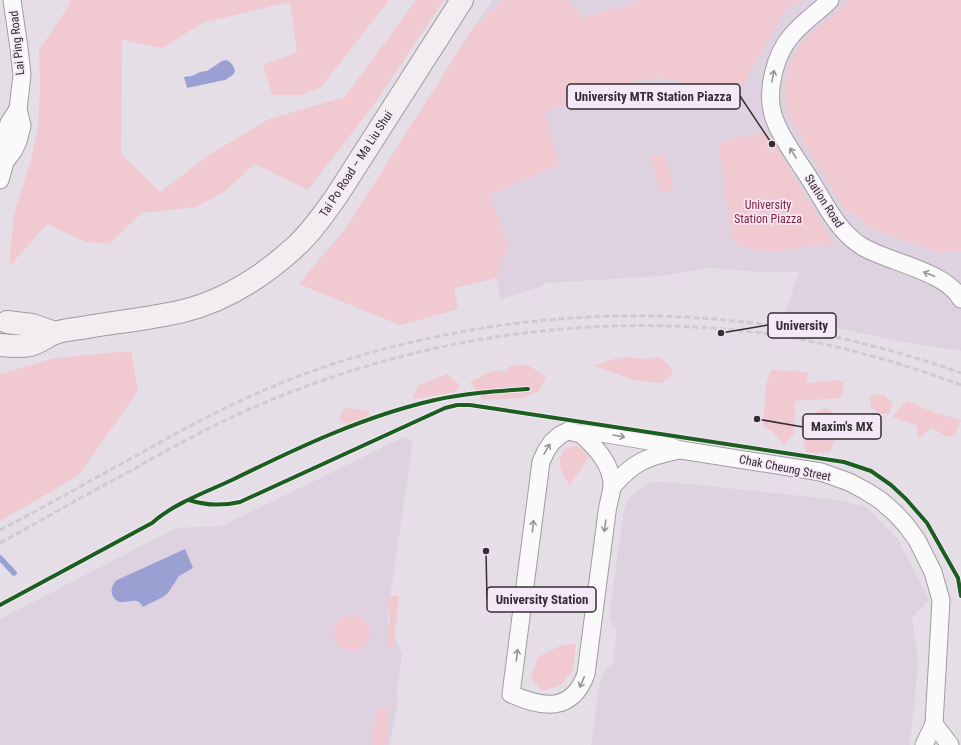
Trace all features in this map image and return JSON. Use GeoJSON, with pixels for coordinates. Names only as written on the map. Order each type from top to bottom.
{"type":"FeatureCollection","features":[{"type":"Feature","properties":{"kind":"main road","name":"Tai Po Road – Ma Liu Shui"},"geometry":{"type":"LineString","coordinates":[[0,344],[16,346],[31,345],[55,333],[108,323],[159,316],[197,306],[242,286],[272,266],[294,248],[315,226],[336,197],[462,0]]}},
{"type":"Feature","properties":{"kind":"main road","name":"Tai Po Road – Ma Liu Shui"},"geometry":{"type":"LineString","coordinates":[[2,323],[32,325],[55,333]]}},
{"type":"Feature","properties":{"kind":"street","name":"Lai Ping Road"},"geometry":{"type":"LineString","coordinates":[[0,180],[5,162],[3,146],[10,123],[18,109],[22,75],[12,0]]}},
{"type":"Feature","properties":{"kind":"street","name":"Station Road"},"geometry":{"type":"LineString","coordinates":[[830,0],[790,36],[782,50],[775,66],[772,82],[771,99],[773,115],[783,137],[836,221],[851,238],[862,246],[878,254],[937,278],[961,292]]}},
{"type":"Feature","properties":{"kind":"street"},"geometry":{"type":"LineString","coordinates":[[581,434],[592,444],[604,460],[610,472],[612,487],[607,512],[586,674],[582,685],[572,696],[561,702],[543,705],[528,702],[511,694],[541,462],[546,450],[560,435],[568,431],[581,434],[602,433],[649,441],[681,450]]}},
{"type":"Feature","properties":{"kind":"street"},"geometry":{"type":"LineString","coordinates":[[612,487],[623,474],[644,459],[681,450]]}},
{"type":"Feature","properties":{"kind":"street","name":"Chak Cheung Street"},"geometry":{"type":"LineString","coordinates":[[681,450],[809,470],[835,477],[866,491],[880,500],[906,525],[917,540],[927,558],[933,572],[941,600],[934,724],[924,745]]}},
{"type":"Feature","properties":{"kind":"street"},"geometry":{"type":"LineString","coordinates":[[934,724],[950,745]]}},
{"type":"Feature","properties":{"kind":"shaded area"},"geometry":{"type":"Polygon","coordinates":[[[493,0],[961,0],[961,351],[899,341],[784,317],[799,272],[760,272],[710,268],[662,276],[546,283],[540,287],[501,299],[496,278],[454,288],[458,309],[400,325],[299,284],[346,228],[473,28],[493,0]]]}},
{"type":"Feature","properties":{"kind":"shaded area"},"geometry":{"type":"Polygon","coordinates":[[[404,437],[413,441],[387,618],[402,653],[396,689],[398,700],[390,745],[0,745],[0,619],[176,528],[222,526],[404,437]]]}},
{"type":"Feature","properties":{"kind":"shaded area"},"geometry":{"type":"Polygon","coordinates":[[[649,482],[669,482],[839,500],[866,507],[898,539],[929,600],[912,617],[918,662],[910,745],[591,745],[602,676],[607,668],[613,663],[617,630],[612,625],[609,618],[623,515],[627,500],[649,482]]]}},
{"type":"Feature","properties":{"kind":"green space"},"geometry":{"type":"Polygon","coordinates":[[[70,0],[389,0],[321,87],[300,95],[272,95],[263,65],[297,52],[290,2],[202,23],[163,48],[122,40],[121,154],[160,192],[209,155],[269,119],[345,97],[416,0],[444,0],[378,99],[308,190],[255,164],[224,192],[196,207],[142,213],[109,244],[86,242],[47,224],[9,267],[14,214],[31,159],[38,128],[40,86],[39,50],[70,4],[70,0]]]}},
{"type":"Feature","properties":{"kind":"green space"},"geometry":{"type":"Polygon","coordinates":[[[504,0],[568,0],[582,18],[641,0],[804,0],[785,10],[731,107],[680,81],[660,78],[636,81],[545,112],[559,165],[489,195],[508,244],[496,278],[454,288],[458,309],[400,325],[299,284],[346,228],[473,28],[504,0]]]}},
{"type":"Feature","properties":{"kind":"green space"},"geometry":{"type":"Polygon","coordinates":[[[848,0],[961,0],[961,251],[938,253],[871,228],[843,206],[788,113],[785,98],[785,84],[788,70],[794,57],[801,44],[836,13],[848,0]]]}},
{"type":"Feature","properties":{"kind":"green space","name":"University Station Piazza"},"geometry":{"type":"Polygon","coordinates":[[[757,133],[767,135],[774,142],[836,248],[827,246],[811,246],[780,251],[761,252],[751,250],[733,241],[718,143],[757,133]]]}},
{"type":"Feature","properties":{"kind":"green space"},"geometry":{"type":"Polygon","coordinates":[[[664,154],[674,189],[661,193],[651,157],[664,154]]]}},
{"type":"Feature","properties":{"kind":"green space"},"geometry":{"type":"Polygon","coordinates":[[[131,351],[138,391],[79,475],[0,521],[0,374],[55,358],[131,351]]]}},
{"type":"Feature","properties":{"kind":"green space"},"geometry":{"type":"Polygon","coordinates":[[[628,357],[642,359],[660,357],[673,370],[671,376],[661,383],[633,380],[594,366],[613,359],[628,357]]]}},
{"type":"Feature","properties":{"kind":"green space"},"geometry":{"type":"Polygon","coordinates":[[[528,365],[546,377],[539,391],[523,398],[483,400],[470,382],[492,371],[507,371],[510,366],[528,365]]]}},
{"type":"Feature","properties":{"kind":"green space"},"geometry":{"type":"Polygon","coordinates":[[[771,370],[808,373],[807,383],[838,380],[844,383],[841,398],[795,401],[794,433],[784,445],[772,431],[763,426],[766,385],[771,370]]]}},
{"type":"Feature","properties":{"kind":"green space"},"geometry":{"type":"Polygon","coordinates":[[[447,374],[460,385],[457,391],[413,399],[418,386],[447,374]]]}},
{"type":"Feature","properties":{"kind":"green space"},"geometry":{"type":"Polygon","coordinates":[[[870,395],[884,395],[893,404],[889,414],[880,414],[871,407],[870,395]]]}},
{"type":"Feature","properties":{"kind":"green space"},"geometry":{"type":"Polygon","coordinates":[[[907,401],[933,412],[961,420],[955,435],[948,437],[932,428],[919,438],[916,425],[892,417],[907,401]]]}},
{"type":"Feature","properties":{"kind":"green space"},"geometry":{"type":"Polygon","coordinates":[[[345,408],[370,411],[364,419],[345,423],[339,419],[345,408]]]}},
{"type":"Feature","properties":{"kind":"green space"},"geometry":{"type":"Polygon","coordinates":[[[826,408],[842,419],[841,430],[836,435],[830,452],[806,452],[802,434],[801,418],[826,408]]]}},
{"type":"Feature","properties":{"kind":"green space"},"geometry":{"type":"Polygon","coordinates":[[[576,446],[583,449],[590,455],[570,485],[563,474],[560,461],[564,451],[569,447],[576,446]]]}},
{"type":"Feature","properties":{"kind":"green space"},"geometry":{"type":"Polygon","coordinates":[[[399,596],[393,651],[389,648],[387,641],[390,621],[387,604],[389,598],[399,596]]]}},
{"type":"Feature","properties":{"kind":"green space"},"geometry":{"type":"Polygon","coordinates":[[[352,615],[362,618],[367,623],[370,633],[367,643],[362,648],[352,651],[342,648],[337,643],[334,633],[337,623],[342,618],[352,615]]]}},
{"type":"Feature","properties":{"kind":"green space"},"geometry":{"type":"Polygon","coordinates":[[[576,644],[573,670],[561,685],[542,691],[531,678],[538,657],[562,645],[576,644]]]}},
{"type":"Feature","properties":{"kind":"green space"},"geometry":{"type":"Polygon","coordinates":[[[378,708],[387,708],[389,721],[386,745],[373,745],[372,739],[378,708]]]}},
{"type":"Feature","properties":{"kind":"water"},"geometry":{"type":"Polygon","coordinates":[[[226,60],[234,67],[235,71],[233,75],[225,80],[187,88],[184,77],[207,71],[226,60]]]}},
{"type":"Feature","properties":{"kind":"water"},"geometry":{"type":"Polygon","coordinates":[[[185,549],[193,568],[179,576],[168,593],[163,597],[143,607],[135,601],[119,602],[112,595],[114,583],[117,580],[185,549]]]}},
{"type":"Feature","properties":{"kind":"waterway"},"geometry":{"type":"LineString","coordinates":[[0,558],[14,573]]}},
{"type":"Feature","properties":{"kind":"railway"},"geometry":{"type":"LineString","coordinates":[[0,530],[227,407],[279,384],[340,362],[403,344],[510,324],[576,318],[641,316],[706,318],[770,325],[834,337],[898,353],[961,373]]}},
{"type":"Feature","properties":{"kind":"railway"},"geometry":{"type":"LineString","coordinates":[[0,543],[177,445],[252,408],[310,385],[368,366],[428,350],[488,338],[549,330],[610,326],[672,326],[734,330],[792,338],[849,350],[906,366],[961,385]]}},
{"type":"Feature","properties":{"kind":"cycle path"},"geometry":{"type":"LineString","coordinates":[[0,605],[152,523],[160,516],[180,504],[331,434],[382,415],[435,400],[469,394],[528,389]]}},
{"type":"Feature","properties":{"kind":"cycle path"},"geometry":{"type":"LineString","coordinates":[[189,500],[214,505],[240,502],[445,408],[457,405],[470,405],[844,462],[871,471],[891,485],[906,499],[927,523],[958,578],[961,596]]}},
{"type":"Feature","properties":{"kind":"place","name":"University MTR Station Piazza"},"geometry":{"type":"Point","coordinates":[772,144]}},
{"type":"Feature","properties":{"kind":"place","name":"University"},"geometry":{"type":"Point","coordinates":[721,333]}},
{"type":"Feature","properties":{"kind":"place","name":"Maxim's MX"},"geometry":{"type":"Point","coordinates":[757,419]}},
{"type":"Feature","properties":{"kind":"place","name":"University Station"},"geometry":{"type":"Point","coordinates":[486,551]}}]}
